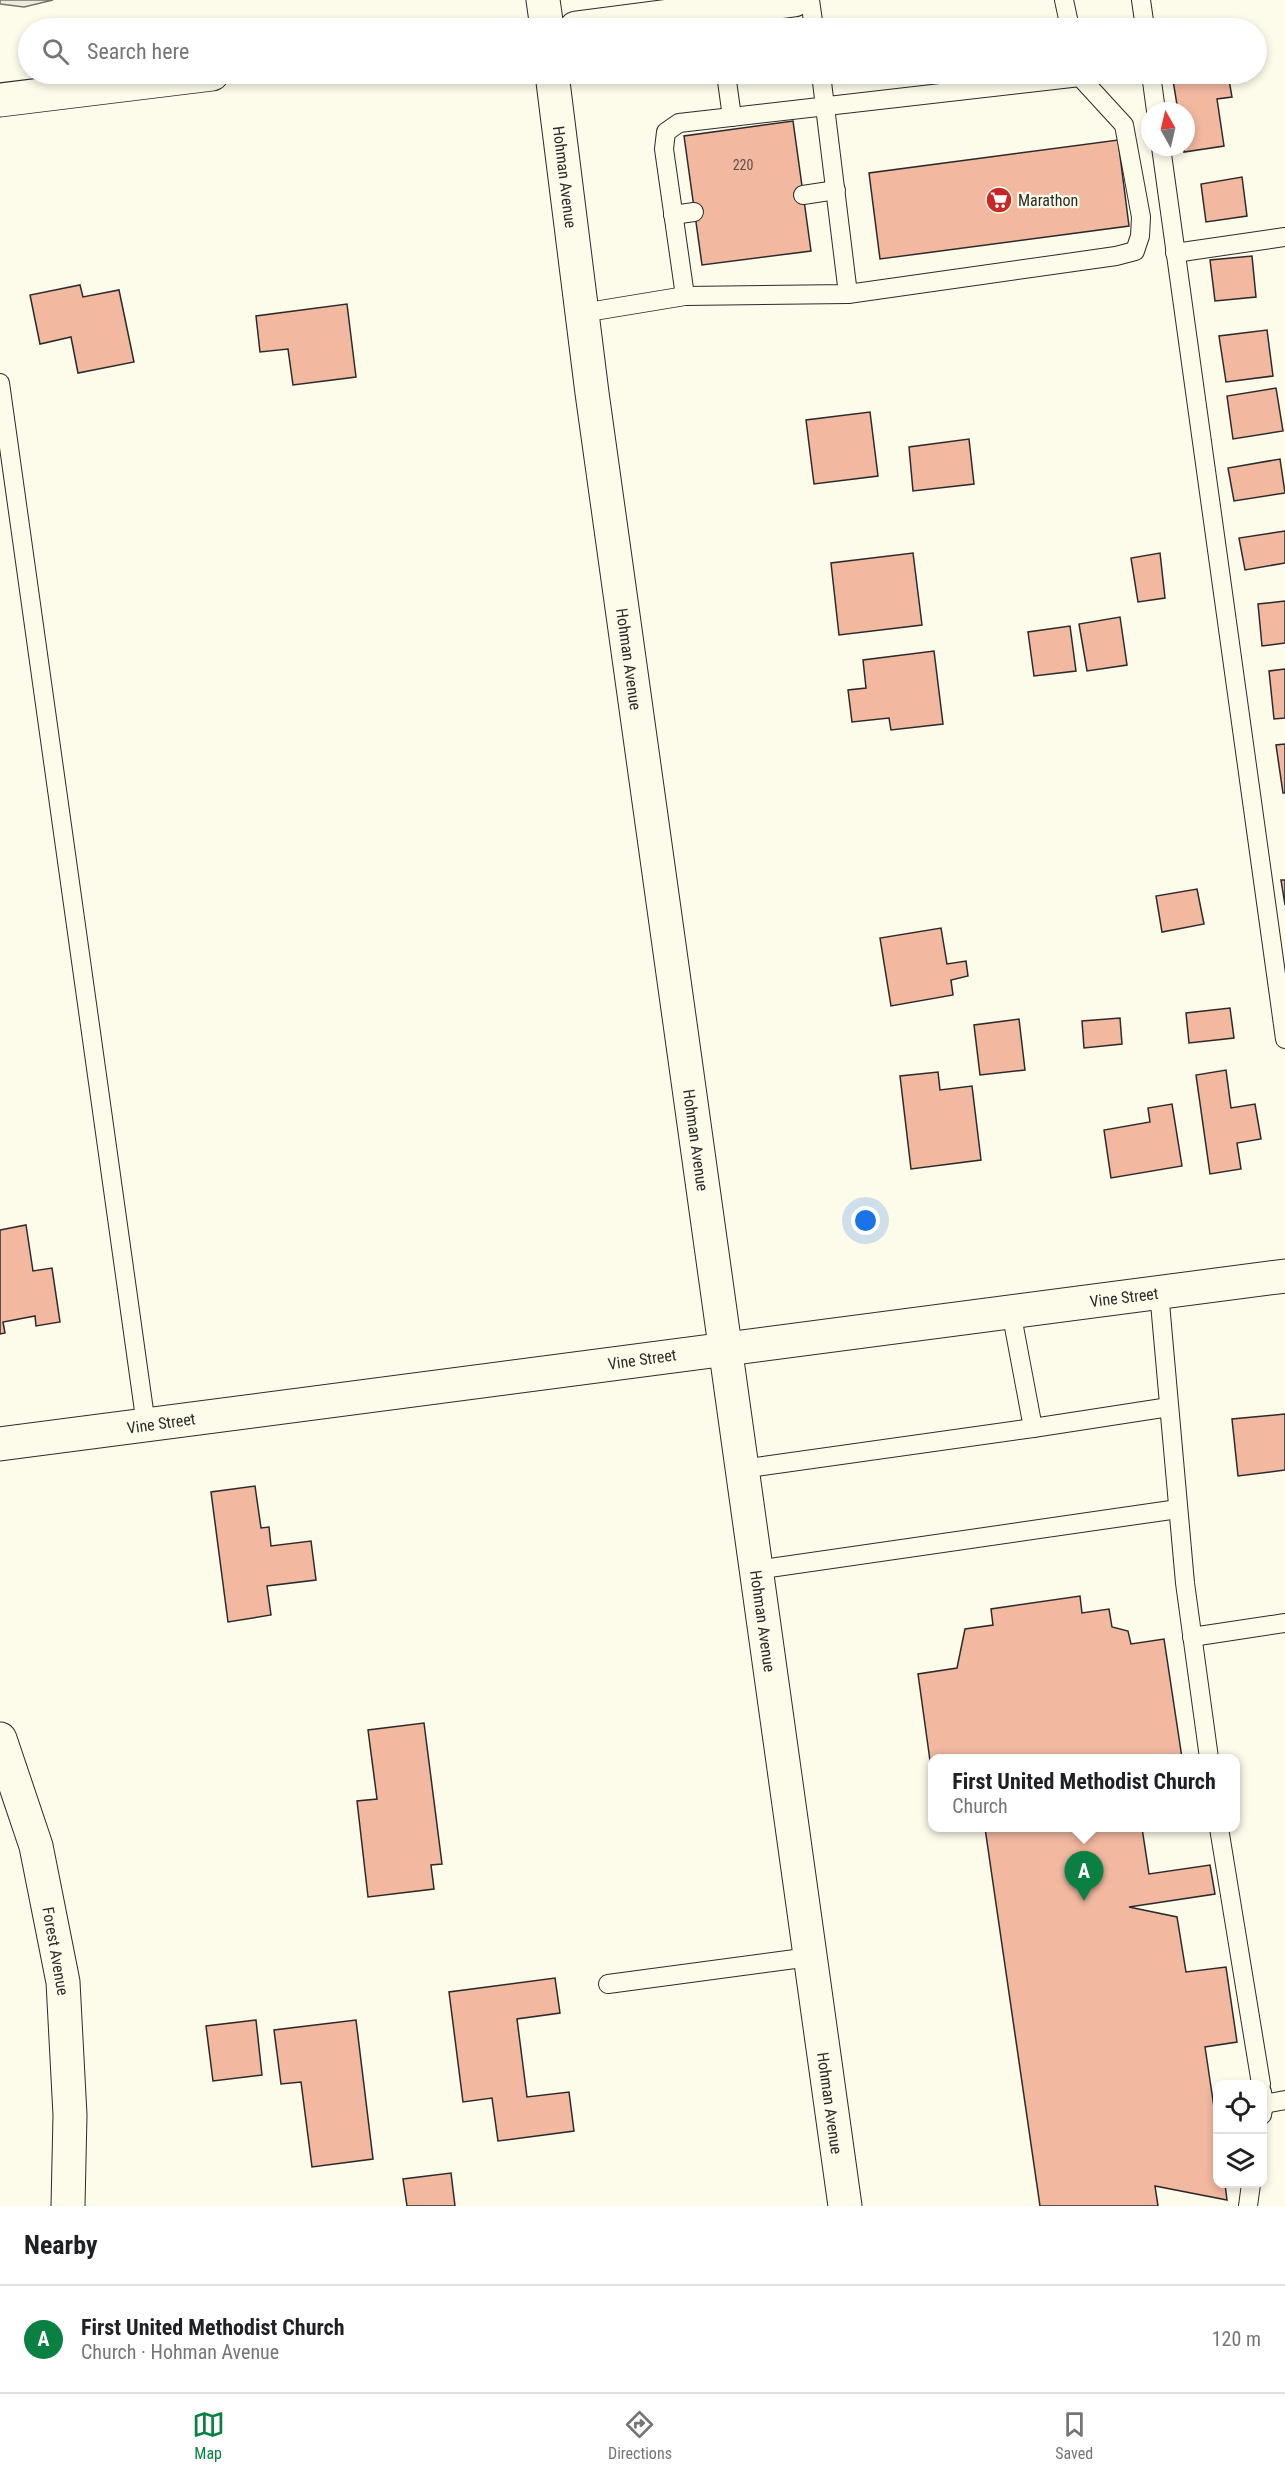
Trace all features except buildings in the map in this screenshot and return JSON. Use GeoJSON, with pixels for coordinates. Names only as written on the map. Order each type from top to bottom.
{"type":"FeatureCollection","features":[{"type":"Feature","properties":{"kind":"main road"},"geometry":{"type":"LineString","coordinates":[[543,0],[546,18]]}},
{"type":"Feature","properties":{"kind":"main road"},"geometry":{"type":"LineString","coordinates":[[722,18],[794,0]]}},
{"type":"Feature","properties":{"kind":"main road"},"geometry":{"type":"LineString","coordinates":[[0,100],[130,84]]}},
{"type":"Feature","properties":{"kind":"main road","name":"Hohman Avenue"},"geometry":{"type":"LineString","coordinates":[[553,84],[582,313],[845,2206]]}},
{"type":"Feature","properties":{"kind":"main road","name":"Vine Street"},"geometry":{"type":"LineString","coordinates":[[0,1444],[1285,1276]]}},
{"type":"Feature","properties":{"kind":"main road","name":"Forest Avenue"},"geometry":{"type":"LineString","coordinates":[[0,1739],[36,1846],[63,1982],[70,2115],[68,2206]]}},
{"type":"Feature","properties":{"kind":"lane"},"geometry":{"type":"LineString","coordinates":[[810,0],[813,18]]}},
{"type":"Feature","properties":{"kind":"lane"},"geometry":{"type":"LineString","coordinates":[[1064,0],[1068,18]]}},
{"type":"Feature","properties":{"kind":"lane"},"geometry":{"type":"LineString","coordinates":[[1141,0],[1144,18]]}},
{"type":"Feature","properties":{"kind":"lane"},"geometry":{"type":"LineString","coordinates":[[727,84],[732,117]]}},
{"type":"Feature","properties":{"kind":"lane"},"geometry":{"type":"LineString","coordinates":[[822,84],[848,294]]}},
{"type":"Feature","properties":{"kind":"lane"},"geometry":{"type":"LineString","coordinates":[[685,296],[664,149],[666,132],[679,123],[1005,84]]}},
{"type":"Feature","properties":{"kind":"lane"},"geometry":{"type":"LineString","coordinates":[[582,313],[685,296],[848,294],[1116,256],[1135,251],[1140,236],[1141,217],[1124,125],[1087,84]]}},
{"type":"Feature","properties":{"kind":"lane"},"geometry":{"type":"LineString","coordinates":[[1152,84],[1155,102]]}},
{"type":"Feature","properties":{"kind":"lane"},"geometry":{"type":"LineString","coordinates":[[1162,156],[1285,1040]]}},
{"type":"Feature","properties":{"kind":"lane"},"geometry":{"type":"LineString","coordinates":[[803,195],[836,190]]}},
{"type":"Feature","properties":{"kind":"lane"},"geometry":{"type":"LineString","coordinates":[[673,215],[694,212]]}},
{"type":"Feature","properties":{"kind":"lane"},"geometry":{"type":"LineString","coordinates":[[1175,253],[1285,237]]}},
{"type":"Feature","properties":{"kind":"lane"},"geometry":{"type":"LineString","coordinates":[[0,382],[147,1425]]}},
{"type":"Feature","properties":{"kind":"lane"},"geometry":{"type":"LineString","coordinates":[[1160,1292],[1178,1509],[1208,1754]]}},
{"type":"Feature","properties":{"kind":"lane"},"geometry":{"type":"LineString","coordinates":[[1011,1311],[1034,1428]]}},
{"type":"Feature","properties":{"kind":"lane"},"geometry":{"type":"LineString","coordinates":[[742,1469],[1168,1407]]}},
{"type":"Feature","properties":{"kind":"lane"},"geometry":{"type":"LineString","coordinates":[[756,1570],[1178,1509]]}},
{"type":"Feature","properties":{"kind":"lane"},"geometry":{"type":"LineString","coordinates":[[1192,1636],[1285,1623]]}},
{"type":"Feature","properties":{"kind":"lane"},"geometry":{"type":"LineString","coordinates":[[1220,1832],[1260,2080]]}},
{"type":"Feature","properties":{"kind":"lane"},"geometry":{"type":"LineString","coordinates":[[608,1984],[810,1957]]}},
{"type":"Feature","properties":{"kind":"lane"},"geometry":{"type":"LineString","coordinates":[[1267,2103],[1285,2100]]}},
{"type":"Feature","properties":{"kind":"lane"},"geometry":{"type":"LineString","coordinates":[[1248,2206],[1250,2188]]}},
{"type":"Feature","properties":{"kind":"shaded area"},"geometry":{"type":"Polygon","coordinates":[[[0,0],[53,0],[24,7],[0,4],[0,0]]]}},
{"type":"Feature","properties":{"kind":"place","name":"Marathon"},"geometry":{"type":"Point","coordinates":[999,200]}},
{"type":"Feature","properties":{"kind":"place","name":"First United Methodist Church"},"geometry":{"type":"Point","coordinates":[1084,1901]}}]}
